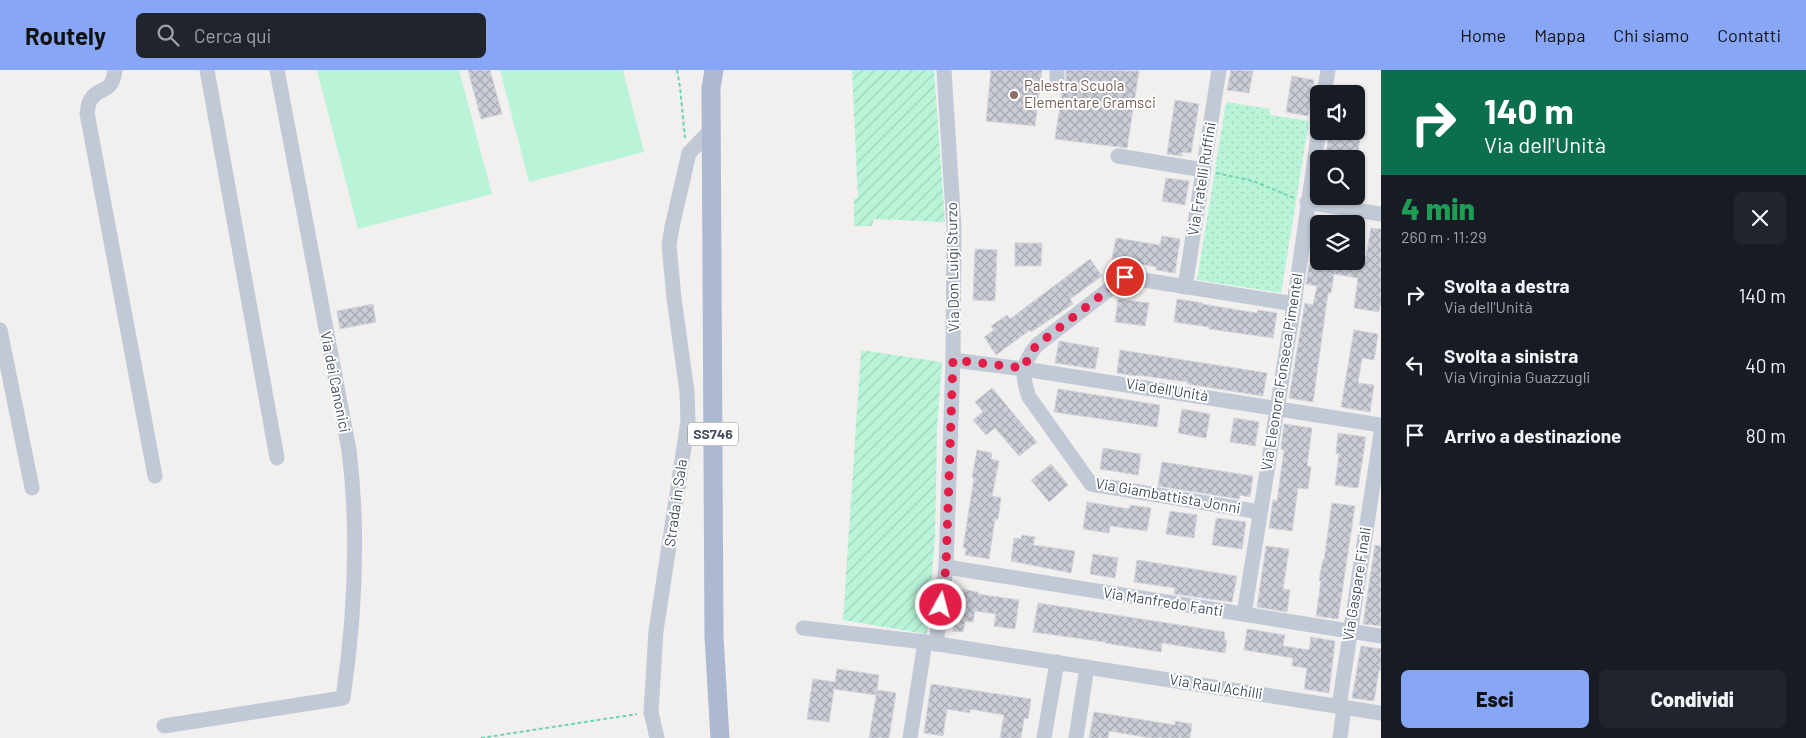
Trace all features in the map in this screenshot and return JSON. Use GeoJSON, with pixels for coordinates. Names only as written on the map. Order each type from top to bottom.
{"type":"FeatureCollection","features":[{"type":"Feature","properties":{"kind":"main road","name":"SS746"},"geometry":{"type":"LineString","coordinates":[[710,76],[714,637],[720,738]]}},
{"type":"Feature","properties":{"kind":"street"},"geometry":{"type":"LineString","coordinates":[[115,70],[114,80],[109,88],[96,94],[89,102],[87,114],[155,476]]}},
{"type":"Feature","properties":{"kind":"street"},"geometry":{"type":"LineString","coordinates":[[207,70],[277,458]]}},
{"type":"Feature","properties":{"kind":"street","name":"Via dei Canonici"},"geometry":{"type":"LineString","coordinates":[[164,726],[343,698],[349,658],[353,606],[353,482],[349,450],[277,70]]}},
{"type":"Feature","properties":{"kind":"street","name":"Via Don Luigi Sturzo"},"geometry":{"type":"LineString","coordinates":[[930,643],[946,567],[953,360],[954,228],[944,70]]}},
{"type":"Feature","properties":{"kind":"street","name":"Via Fratelli Ruffini"},"geometry":{"type":"LineString","coordinates":[[1185,287],[1219,70]]}},
{"type":"Feature","properties":{"kind":"street"},"geometry":{"type":"LineString","coordinates":[[1324,85],[1325,70]]}},
{"type":"Feature","properties":{"kind":"street"},"geometry":{"type":"LineString","coordinates":[[689,152],[711,130]]}},
{"type":"Feature","properties":{"kind":"street","name":"Via Eleonora Fonseca Pimentel"},"geometry":{"type":"LineString","coordinates":[[1244,614],[1294,304],[1317,140]]}},
{"type":"Feature","properties":{"kind":"street","name":"Strada in Sala"},"geometry":{"type":"LineString","coordinates":[[655,737],[651,712],[656,631],[688,421],[687,392],[669,246],[689,152]]}},
{"type":"Feature","properties":{"kind":"street"},"geometry":{"type":"LineString","coordinates":[[1118,156],[1204,170]]}},
{"type":"Feature","properties":{"kind":"street"},"geometry":{"type":"LineString","coordinates":[[1307,202],[1381,214]]}},
{"type":"Feature","properties":{"kind":"street"},"geometry":{"type":"LineString","coordinates":[[1024,368],[1030,353],[1037,345],[1125,277],[1294,304]]}},
{"type":"Feature","properties":{"kind":"street"},"geometry":{"type":"LineString","coordinates":[[0,330],[32,488]]}},
{"type":"Feature","properties":{"kind":"street","name":"Via dell'Unità"},"geometry":{"type":"LineString","coordinates":[[953,360],[1024,368],[1381,424]]}},
{"type":"Feature","properties":{"kind":"street","name":"Via Giambattista Jonni"},"geometry":{"type":"LineString","coordinates":[[1024,368],[1029,396],[1091,484],[1260,512]]}},
{"type":"Feature","properties":{"kind":"street","name":"Via Gaspare Finali"},"geometry":{"type":"LineString","coordinates":[[1342,707],[1350,631],[1381,433]]}},
{"type":"Feature","properties":{"kind":"street","name":"Via Manfredo Fanti"},"geometry":{"type":"LineString","coordinates":[[946,567],[1381,636]]}},
{"type":"Feature","properties":{"kind":"street","name":"Via Raul Achilli"},"geometry":{"type":"LineString","coordinates":[[803,628],[930,643],[1381,713]]}},
{"type":"Feature","properties":{"kind":"street"},"geometry":{"type":"LineString","coordinates":[[910,738],[930,643]]}},
{"type":"Feature","properties":{"kind":"street"},"geometry":{"type":"LineString","coordinates":[[1044,738],[1057,662]]}},
{"type":"Feature","properties":{"kind":"street"},"geometry":{"type":"LineString","coordinates":[[1076,738],[1087,667]]}},
{"type":"Feature","properties":{"kind":"street"},"geometry":{"type":"LineString","coordinates":[[1340,738],[1342,707]]}},
{"type":"Feature","properties":{"kind":"path"},"geometry":{"type":"LineString","coordinates":[[677,70],[685,141],[689,152]]}},
{"type":"Feature","properties":{"kind":"path"},"geometry":{"type":"LineString","coordinates":[[1204,170],[1253,181],[1272,190],[1307,202]]}},
{"type":"Feature","properties":{"kind":"path"},"geometry":{"type":"LineString","coordinates":[[481,738],[651,712]]}},
{"type":"Feature","properties":{"kind":"green space"},"geometry":{"type":"Polygon","coordinates":[[[317,70],[459,70],[492,194],[358,229],[317,70]]]}},
{"type":"Feature","properties":{"kind":"green space"},"geometry":{"type":"Polygon","coordinates":[[[500,70],[623,70],[644,152],[529,182],[500,70]]]}},
{"type":"Feature","properties":{"kind":"green space"},"geometry":{"type":"Polygon","coordinates":[[[852,70],[934,70],[945,222],[874,219],[872,226],[854,226],[854,199],[858,198],[852,70]]]}},
{"type":"Feature","properties":{"kind":"green space"},"geometry":{"type":"Polygon","coordinates":[[[1226,102],[1270,109],[1270,115],[1309,121],[1281,293],[1197,280],[1226,102]]]}},
{"type":"Feature","properties":{"kind":"green space"},"geometry":{"type":"Polygon","coordinates":[[[861,350],[942,362],[937,428],[935,537],[927,634],[843,620],[861,350]]]}},
{"type":"Feature","properties":{"kind":"building"},"geometry":{"type":"Polygon","coordinates":[[[468,70],[490,70],[502,114],[481,119],[468,70]]]}},
{"type":"Feature","properties":{"kind":"building","name":"Palestra Scuola Elementare Gramsci"},"geometry":{"type":"Polygon","coordinates":[[[991,70],[1042,70],[1035,126],[986,121],[991,70]]]}},
{"type":"Feature","properties":{"kind":"building"},"geometry":{"type":"Polygon","coordinates":[[[1066,70],[1139,71],[1127,148],[1055,139],[1066,70]]]}},
{"type":"Feature","properties":{"kind":"building"},"geometry":{"type":"Polygon","coordinates":[[[1231,70],[1253,71],[1249,93],[1227,90],[1231,70]]]}},
{"type":"Feature","properties":{"kind":"building"},"geometry":{"type":"Polygon","coordinates":[[[1292,76],[1314,80],[1313,85],[1310,85],[1308,116],[1286,112],[1292,76]]]}},
{"type":"Feature","properties":{"kind":"building"},"geometry":{"type":"Polygon","coordinates":[[[1175,100],[1199,104],[1191,153],[1182,152],[1182,156],[1167,154],[1175,100]]]}},
{"type":"Feature","properties":{"kind":"building"},"geometry":{"type":"Polygon","coordinates":[[[1328,140],[1360,140],[1358,150],[1327,150],[1328,140]]]}},
{"type":"Feature","properties":{"kind":"building"},"geometry":{"type":"Polygon","coordinates":[[[1166,178],[1189,181],[1185,205],[1162,201],[1166,178]]]}},
{"type":"Feature","properties":{"kind":"building"},"geometry":{"type":"Polygon","coordinates":[[[1371,228],[1381,229],[1381,300],[1379,312],[1354,308],[1358,278],[1334,274],[1331,293],[1328,293],[1313,402],[1289,398],[1305,303],[1313,305],[1317,286],[1306,284],[1309,265],[1310,270],[1365,270],[1371,228]]]}},
{"type":"Feature","properties":{"kind":"building"},"geometry":{"type":"Polygon","coordinates":[[[1162,236],[1180,239],[1175,273],[1156,270],[1157,267],[1112,259],[1116,238],[1160,245],[1162,236]]]}},
{"type":"Feature","properties":{"kind":"building"},"geometry":{"type":"Polygon","coordinates":[[[1015,243],[1042,243],[1041,266],[1015,266],[1015,243]]]}},
{"type":"Feature","properties":{"kind":"building"},"geometry":{"type":"Polygon","coordinates":[[[975,249],[997,250],[995,301],[973,300],[975,249]]]}},
{"type":"Feature","properties":{"kind":"building"},"geometry":{"type":"Polygon","coordinates":[[[1090,259],[1102,276],[1070,299],[1073,304],[1031,332],[1030,330],[996,355],[984,337],[994,330],[991,326],[1007,315],[1010,319],[1090,259]]]}},
{"type":"Feature","properties":{"kind":"building"},"geometry":{"type":"Polygon","coordinates":[[[1118,299],[1149,303],[1145,326],[1115,322],[1118,299]]]}},
{"type":"Feature","properties":{"kind":"building"},"geometry":{"type":"Polygon","coordinates":[[[1177,299],[1257,313],[1258,310],[1277,313],[1273,338],[1174,322],[1177,299]]]}},
{"type":"Feature","properties":{"kind":"building"},"geometry":{"type":"Polygon","coordinates":[[[373,304],[376,322],[340,329],[337,311],[373,304]]]}},
{"type":"Feature","properties":{"kind":"building"},"geometry":{"type":"Polygon","coordinates":[[[1354,330],[1378,334],[1374,360],[1362,358],[1358,383],[1374,385],[1370,412],[1341,407],[1354,330]]]}},
{"type":"Feature","properties":{"kind":"building"},"geometry":{"type":"Polygon","coordinates":[[[1059,341],[1099,348],[1095,369],[1055,363],[1059,341]]]}},
{"type":"Feature","properties":{"kind":"building"},"geometry":{"type":"Polygon","coordinates":[[[1120,350],[1267,373],[1263,396],[1187,384],[1188,382],[1117,373],[1120,350]]]}},
{"type":"Feature","properties":{"kind":"building"},"geometry":{"type":"Polygon","coordinates":[[[992,388],[1037,442],[1019,456],[995,428],[986,435],[973,420],[983,412],[975,402],[992,388]]]}},
{"type":"Feature","properties":{"kind":"building"},"geometry":{"type":"Polygon","coordinates":[[[1058,389],[1160,405],[1157,427],[1054,412],[1058,389]]]}},
{"type":"Feature","properties":{"kind":"building"},"geometry":{"type":"Polygon","coordinates":[[[1182,409],[1210,414],[1206,438],[1178,433],[1182,409]]]}},
{"type":"Feature","properties":{"kind":"building"},"geometry":{"type":"Polygon","coordinates":[[[1234,418],[1259,422],[1255,446],[1230,442],[1234,418]]]}},
{"type":"Feature","properties":{"kind":"building"},"geometry":{"type":"Polygon","coordinates":[[[1284,424],[1312,428],[1307,466],[1311,467],[1308,489],[1298,488],[1292,531],[1269,528],[1273,500],[1277,501],[1284,450],[1281,449],[1284,424]]]}},
{"type":"Feature","properties":{"kind":"building"},"geometry":{"type":"Polygon","coordinates":[[[1338,433],[1366,437],[1358,488],[1335,485],[1339,454],[1336,453],[1338,433]]]}},
{"type":"Feature","properties":{"kind":"building"},"geometry":{"type":"Polygon","coordinates":[[[1103,448],[1141,454],[1138,475],[1100,469],[1103,448]]]}},
{"type":"Feature","properties":{"kind":"building"},"geometry":{"type":"Polygon","coordinates":[[[977,450],[992,453],[991,459],[999,461],[992,496],[1001,498],[998,519],[995,519],[989,559],[965,555],[966,548],[963,548],[977,450]]]}},
{"type":"Feature","properties":{"kind":"building"},"geometry":{"type":"Polygon","coordinates":[[[1162,462],[1253,476],[1250,497],[1240,495],[1239,499],[1158,486],[1162,462]]]}},
{"type":"Feature","properties":{"kind":"building"},"geometry":{"type":"Polygon","coordinates":[[[1051,464],[1068,485],[1049,502],[1031,480],[1051,464]]]}},
{"type":"Feature","properties":{"kind":"building"},"geometry":{"type":"Polygon","coordinates":[[[1087,502],[1129,509],[1130,505],[1151,508],[1147,531],[1110,526],[1109,533],[1083,529],[1087,502]]]}},
{"type":"Feature","properties":{"kind":"building"},"geometry":{"type":"Polygon","coordinates":[[[1332,503],[1355,506],[1338,619],[1316,616],[1321,581],[1319,580],[1324,560],[1332,503]]]}},
{"type":"Feature","properties":{"kind":"building"},"geometry":{"type":"Polygon","coordinates":[[[1170,511],[1197,515],[1194,538],[1166,534],[1170,511]]]}},
{"type":"Feature","properties":{"kind":"building"},"geometry":{"type":"Polygon","coordinates":[[[1216,518],[1246,522],[1242,549],[1212,545],[1216,518]]]}},
{"type":"Feature","properties":{"kind":"building"},"geometry":{"type":"Polygon","coordinates":[[[1022,535],[1035,537],[1033,545],[1075,551],[1071,573],[1011,561],[1014,538],[1021,539],[1022,535]]]}},
{"type":"Feature","properties":{"kind":"building"},"geometry":{"type":"Polygon","coordinates":[[[1375,545],[1381,546],[1381,626],[1363,624],[1375,545]]]}},
{"type":"Feature","properties":{"kind":"building"},"geometry":{"type":"Polygon","coordinates":[[[1266,546],[1289,549],[1283,589],[1290,590],[1287,612],[1257,607],[1266,546]]]}},
{"type":"Feature","properties":{"kind":"building"},"geometry":{"type":"Polygon","coordinates":[[[1093,554],[1118,558],[1115,578],[1090,574],[1093,554]]]}},
{"type":"Feature","properties":{"kind":"building"},"geometry":{"type":"Polygon","coordinates":[[[1137,560],[1237,576],[1232,602],[1174,594],[1175,588],[1134,582],[1137,560]]]}},
{"type":"Feature","properties":{"kind":"building"},"geometry":{"type":"Polygon","coordinates":[[[960,589],[978,592],[978,594],[1019,600],[1015,629],[994,626],[996,614],[975,611],[973,622],[965,621],[963,632],[953,631],[960,589]]]}},
{"type":"Feature","properties":{"kind":"building"},"geometry":{"type":"Polygon","coordinates":[[[1038,603],[1225,632],[1224,640],[1227,640],[1225,653],[1162,643],[1161,652],[1033,632],[1038,603]]]}},
{"type":"Feature","properties":{"kind":"building"},"geometry":{"type":"Polygon","coordinates":[[[1247,629],[1285,635],[1283,646],[1309,650],[1311,637],[1335,641],[1329,693],[1304,689],[1307,668],[1292,666],[1293,658],[1244,650],[1247,629]]]}},
{"type":"Feature","properties":{"kind":"building"},"geometry":{"type":"Polygon","coordinates":[[[1361,646],[1381,649],[1381,670],[1379,670],[1374,701],[1352,698],[1361,646]]]}},
{"type":"Feature","properties":{"kind":"building"},"geometry":{"type":"Polygon","coordinates":[[[837,669],[879,675],[876,695],[834,689],[829,722],[807,719],[813,679],[835,682],[837,669]]]}},
{"type":"Feature","properties":{"kind":"building"},"geometry":{"type":"Polygon","coordinates":[[[931,684],[1031,699],[1028,719],[1024,718],[1021,738],[1000,738],[1004,715],[970,709],[970,713],[947,709],[943,736],[924,733],[931,684]]]}},
{"type":"Feature","properties":{"kind":"building"},"geometry":{"type":"Polygon","coordinates":[[[877,690],[896,693],[889,738],[869,738],[877,690]]]}},
{"type":"Feature","properties":{"kind":"building"},"geometry":{"type":"Polygon","coordinates":[[[1094,712],[1175,725],[1175,721],[1192,724],[1190,738],[1151,738],[1109,731],[1108,738],[1089,738],[1094,712]]]}},
{"type":"Feature","properties":{"kind":"place","name":"Palestra Scuola Elementare Gramsci"},"geometry":{"type":"Point","coordinates":[1014,95]}},
{"type":"Feature","properties":{"kind":"route"},"geometry":{"type":"LineString","coordinates":[[941,605],[946,567],[953,360],[1024,368],[1030,353],[1037,345],[1125,277]]}}]}
